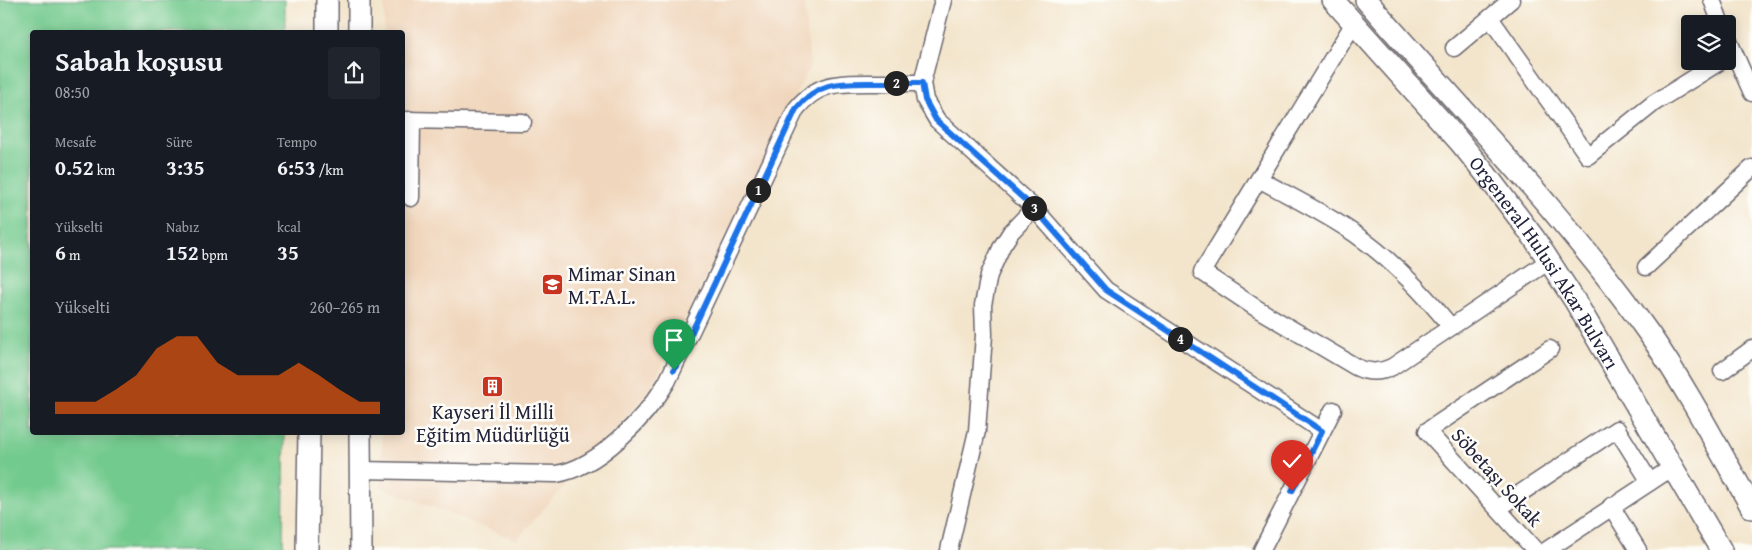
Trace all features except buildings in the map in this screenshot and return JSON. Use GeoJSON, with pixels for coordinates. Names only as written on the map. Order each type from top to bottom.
{"type":"FeatureCollection","features":[{"type":"Feature","properties":{"kind":"main road"},"geometry":{"type":"LineString","coordinates":[[327,30],[328,0]]}},
{"type":"Feature","properties":{"kind":"main road"},"geometry":{"type":"LineString","coordinates":[[359,0],[359,30]]}},
{"type":"Feature","properties":{"kind":"main road","name":"Orgeneral Hulusi Akar Bulvarı"},"geometry":{"type":"LineString","coordinates":[[1333,0],[1469,154],[1510,205],[1549,261],[1595,333],[1721,550]]}},
{"type":"Feature","properties":{"kind":"main road","name":"Orgeneral Hulusi Akar Bulvarı"},"geometry":{"type":"LineString","coordinates":[[1374,2],[1536,191],[1626,302],[1676,376],[1752,508]]}},
{"type":"Feature","properties":{"kind":"main road"},"geometry":{"type":"LineString","coordinates":[[307,550],[309,435]]}},
{"type":"Feature","properties":{"kind":"main road"},"geometry":{"type":"LineString","coordinates":[[322,550],[323,435]]}},
{"type":"Feature","properties":{"kind":"main road"},"geometry":{"type":"LineString","coordinates":[[360,435],[361,550]]}},
{"type":"Feature","properties":{"kind":"street"},"geometry":{"type":"LineString","coordinates":[[943,0],[922,83],[925,100],[936,120],[1034,208],[1106,290],[1322,431]]}},
{"type":"Feature","properties":{"kind":"street"},"geometry":{"type":"LineString","coordinates":[[1454,48],[1511,0]]}},
{"type":"Feature","properties":{"kind":"street"},"geometry":{"type":"LineString","coordinates":[[1712,0],[1718,15]]}},
{"type":"Feature","properties":{"kind":"street"},"geometry":{"type":"LineString","coordinates":[[1490,18],[1588,156],[1654,103],[1702,70]]}},
{"type":"Feature","properties":{"kind":"street"},"geometry":{"type":"LineString","coordinates":[[1354,23],[1202,272],[1256,308],[1356,367],[1367,371],[1380,371],[1392,367],[1549,261]]}},
{"type":"Feature","properties":{"kind":"street"},"geometry":{"type":"LineString","coordinates":[[1736,67],[1752,93]]}},
{"type":"Feature","properties":{"kind":"street"},"geometry":{"type":"LineString","coordinates":[[360,470],[556,474],[576,470],[584,466],[640,420],[667,382],[796,109],[802,102],[816,91],[840,83],[922,83]]}},
{"type":"Feature","properties":{"kind":"street"},"geometry":{"type":"LineString","coordinates":[[411,198],[407,120],[523,122]]}},
{"type":"Feature","properties":{"kind":"street"},"geometry":{"type":"LineString","coordinates":[[1646,267],[1752,168]]}},
{"type":"Feature","properties":{"kind":"street"},"geometry":{"type":"LineString","coordinates":[[1259,179],[1335,221],[1372,247],[1420,290],[1451,327]]}},
{"type":"Feature","properties":{"kind":"street"},"geometry":{"type":"LineString","coordinates":[[949,550],[978,431],[984,335],[983,305],[989,275],[1002,246],[1011,232],[1034,208]]}},
{"type":"Feature","properties":{"kind":"street","name":"Söbetaşı Sokak"},"geometry":{"type":"LineString","coordinates":[[1536,550],[1427,431],[1550,349]]}},
{"type":"Feature","properties":{"kind":"street"},"geometry":{"type":"LineString","coordinates":[[1722,371],[1752,349]]}},
{"type":"Feature","properties":{"kind":"street"},"geometry":{"type":"LineString","coordinates":[[1262,550],[1333,410]]}},
{"type":"Feature","properties":{"kind":"street"},"geometry":{"type":"LineString","coordinates":[[1498,508],[1617,429],[1650,482]]}},
{"type":"Feature","properties":{"kind":"street"},"geometry":{"type":"LineString","coordinates":[[1547,550],[1611,506],[1673,467]]}},
{"type":"Feature","properties":{"kind":"street"},"geometry":{"type":"LineString","coordinates":[[1611,506],[1638,550]]}},
{"type":"Feature","properties":{"kind":"shaded area","name":"Mimar Sinan M.T.A.L."},"geometry":{"type":"Polygon","coordinates":[[[384,0],[804,0],[810,66],[648,393],[516,540],[381,487],[382,435],[405,435],[405,30],[384,30],[384,0]]]}},
{"type":"Feature","properties":{"kind":"green space"},"geometry":{"type":"Polygon","coordinates":[[[0,0],[285,0],[285,30],[30,30],[30,435],[285,435],[283,550],[0,550],[0,0]]]}},
{"type":"Feature","properties":{"kind":"place","name":"Mimar Sinan M.T.A.L."},"geometry":{"type":"Point","coordinates":[552,285]}},
{"type":"Feature","properties":{"kind":"place","name":"Kayseri İl Milli Eğitim Müdürlüğü"},"geometry":{"type":"Point","coordinates":[493,386]}},
{"type":"Feature","properties":{"kind":"route"},"geometry":{"type":"LineString","coordinates":[[674,370],[796,109],[802,102],[816,91],[831,84],[922,83],[925,100],[936,120],[1034,208],[1106,290],[1322,431],[1292,491]]}}]}
